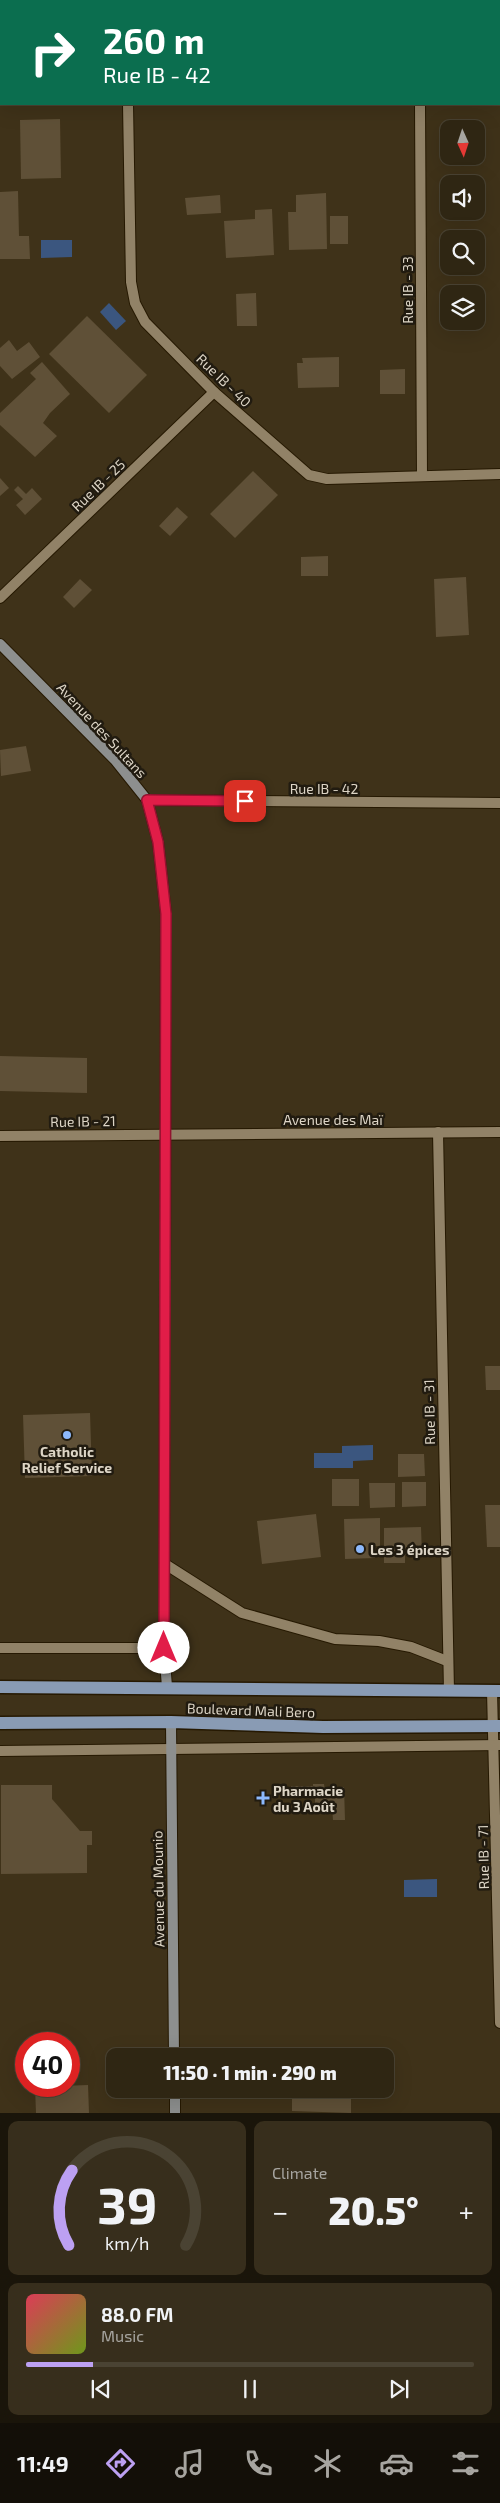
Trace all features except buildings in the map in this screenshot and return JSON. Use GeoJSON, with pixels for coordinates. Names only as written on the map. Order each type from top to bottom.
{"type":"FeatureCollection","features":[{"type":"Feature","properties":{"kind":"main road","name":"Boulevard Mali Bero"},"geometry":{"type":"LineString","coordinates":[[0,1687],[496,1691]]}},
{"type":"Feature","properties":{"kind":"main road","name":"Boulevard Mali Bero"},"geometry":{"type":"LineString","coordinates":[[0,1723],[171,1722],[323,1727],[497,1726]]}},
{"type":"Feature","properties":{"kind":"street","name":"Rue IB - 40"},"geometry":{"type":"LineString","coordinates":[[128,105],[131,282],[135,303],[145,322],[214,392],[309,475],[327,479],[500,474]]}},
{"type":"Feature","properties":{"kind":"street","name":"Rue IB - 33"},"geometry":{"type":"LineString","coordinates":[[420,105],[422,476]]}},
{"type":"Feature","properties":{"kind":"street","name":"Rue IB - 25"},"geometry":{"type":"LineString","coordinates":[[0,598],[214,392]]}},
{"type":"Feature","properties":{"kind":"street","name":"Avenue des Sultans"},"geometry":{"type":"LineString","coordinates":[[0,644],[115,760],[147,800],[158,842],[166,914],[167,1134],[164,1648],[166,1687]]}},
{"type":"Feature","properties":{"kind":"street","name":"Rue IB - 42"},"geometry":{"type":"LineString","coordinates":[[147,800],[500,803]]}},
{"type":"Feature","properties":{"kind":"street","name":"Rue IB - 31"},"geometry":{"type":"LineString","coordinates":[[438,1132],[449,1691]]}},
{"type":"Feature","properties":{"kind":"street","name":"Avenue des Maï"},"geometry":{"type":"LineString","coordinates":[[167,1134],[500,1132]]}},
{"type":"Feature","properties":{"kind":"street","name":"Rue IB - 21"},"geometry":{"type":"LineString","coordinates":[[0,1136],[167,1134]]}},
{"type":"Feature","properties":{"kind":"street"},"geometry":{"type":"LineString","coordinates":[[165,1564],[242,1613],[335,1639],[379,1641],[411,1647],[447,1661]]}},
{"type":"Feature","properties":{"kind":"street"},"geometry":{"type":"LineString","coordinates":[[0,1648],[164,1648]]}},
{"type":"Feature","properties":{"kind":"street","name":"Rue IB - 71"},"geometry":{"type":"LineString","coordinates":[[496,1691],[500,2023]]}},
{"type":"Feature","properties":{"kind":"street","name":"Avenue du Mounio"},"geometry":{"type":"LineString","coordinates":[[171,1722],[174,2048]]}},
{"type":"Feature","properties":{"kind":"street"},"geometry":{"type":"LineString","coordinates":[[0,1751],[497,1746]]}},
{"type":"Feature","properties":{"kind":"street"},"geometry":{"type":"LineString","coordinates":[[175,2098],[175,2113]]}},
{"type":"Feature","properties":{"kind":"water"},"geometry":{"type":"Polygon","coordinates":[[[41,240],[72,240],[72,257],[41,258],[41,240]]]}},
{"type":"Feature","properties":{"kind":"water"},"geometry":{"type":"Polygon","coordinates":[[[109,303],[126,321],[116,330],[100,312],[109,303]]]}},
{"type":"Feature","properties":{"kind":"water"},"geometry":{"type":"Polygon","coordinates":[[[373,1445],[373,1460],[353,1461],[353,1468],[314,1468],[314,1453],[342,1453],[342,1446],[373,1445]]]}},
{"type":"Feature","properties":{"kind":"water"},"geometry":{"type":"Polygon","coordinates":[[[437,1879],[437,1897],[404,1897],[404,1880],[437,1879]]]}},
{"type":"Feature","properties":{"kind":"place","name":"Catholic Relief Service"},"geometry":{"type":"Point","coordinates":[67,1435]}},
{"type":"Feature","properties":{"kind":"place","name":"Les 3 épices"},"geometry":{"type":"Point","coordinates":[360,1549]}},
{"type":"Feature","properties":{"kind":"place","name":"Pharmacie du 3 Août"},"geometry":{"type":"Point","coordinates":[263,1798]}},
{"type":"Feature","properties":{"kind":"route"},"geometry":{"type":"LineString","coordinates":[[164,1648],[167,1134],[166,914],[164,880],[158,842],[147,800],[245,801]]}}]}
